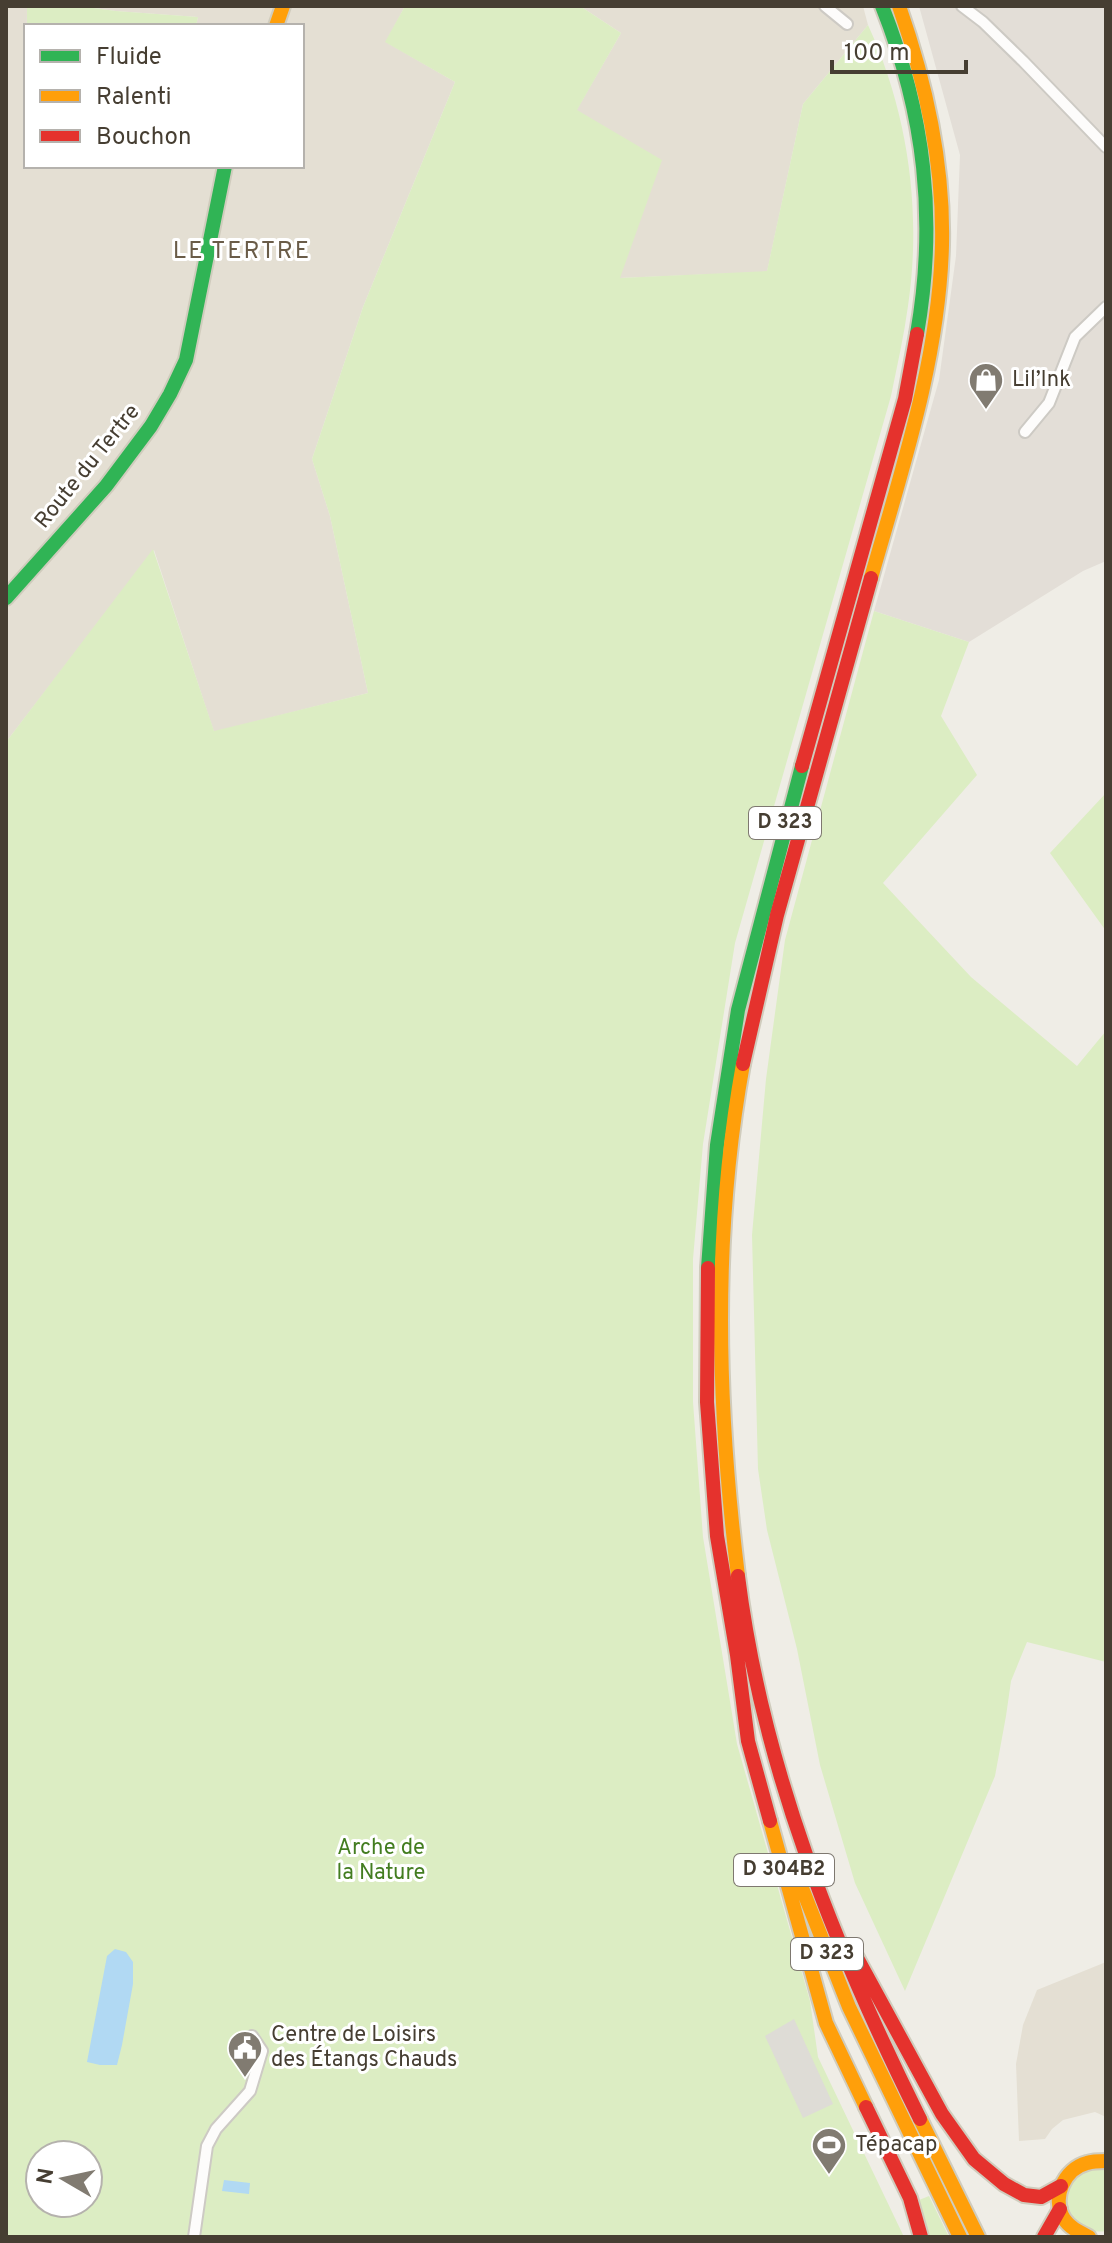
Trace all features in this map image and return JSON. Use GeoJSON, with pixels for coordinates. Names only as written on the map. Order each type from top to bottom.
{"type":"FeatureCollection","features":[{"type":"Feature","properties":{"kind":"main road","name":"D 323"},"geometry":{"type":"LineString","coordinates":[[882,6],[913,99],[924,169],[928,230],[922,305],[905,399],[782,836],[738,1010],[717,1145],[708,1259],[707,1402],[717,1536],[737,1655],[766,1778],[805,1900],[849,2007],[960,2237]]}},
{"type":"Feature","properties":{"kind":"main road","name":"D 323"},"geometry":{"type":"LineString","coordinates":[[899,6],[929,102],[940,174],[942,252],[935,325],[915,419],[784,888],[757,1000],[736,1113],[722,1266],[722,1401],[727,1486],[737,1570],[766,1717],[807,1860],[863,2001],[978,2237]]}},
{"type":"Feature","properties":{"kind":"main road","name":"Route du Tertre"},"geometry":{"type":"LineString","coordinates":[[6,598],[134,453],[176,386],[186,360],[224,168]]}},
{"type":"Feature","properties":{"kind":"main road","name":"D 304B2"},"geometry":{"type":"LineString","coordinates":[[737,1655],[748,1741],[826,2023],[910,2198],[921,2237]]}},
{"type":"Feature","properties":{"kind":"main road"},"geometry":{"type":"LineString","coordinates":[[807,1860],[828,1892],[859,1962],[961,2144],[981,2166],[1023,2195],[1041,2197],[1061,2186]]}},
{"type":"Feature","properties":{"kind":"main road"},"geometry":{"type":"LineString","coordinates":[[1084,2237],[1069,2225],[1060,2209],[1061,2186],[1075,2167],[1102,2160],[1106,2146]]}},
{"type":"Feature","properties":{"kind":"main road"},"geometry":{"type":"LineString","coordinates":[[1044,2237],[1060,2209]]}},
{"type":"Feature","properties":{"kind":"street"},"geometry":{"type":"LineString","coordinates":[[825,6],[847,24]]}},
{"type":"Feature","properties":{"kind":"street"},"geometry":{"type":"LineString","coordinates":[[962,6],[1023,61],[1106,147]]}},
{"type":"Feature","properties":{"kind":"street"},"geometry":{"type":"LineString","coordinates":[[1025,432],[1039,419],[1049,403],[1075,337],[1106,307]]}},
{"type":"Feature","properties":{"kind":"street"},"geometry":{"type":"LineString","coordinates":[[194,2237],[207,2146],[216,2129],[250,2091],[262,2051],[252,2036]]}},
{"type":"Feature","properties":{"kind":"shaded area"},"geometry":{"type":"Polygon","coordinates":[[[6,6],[27,6],[27,24],[24,24],[24,168],[304,168],[304,24],[196,24],[198,17],[79,6],[405,6],[386,42],[455,82],[363,307],[312,459],[330,516],[368,693],[214,732],[154,550],[6,742],[6,6]]]}},
{"type":"Feature","properties":{"kind":"shaded area"},"geometry":{"type":"Polygon","coordinates":[[[580,6],[863,6],[868,25],[803,104],[767,272],[619,278],[576,111],[621,33],[580,6]]]}},
{"type":"Feature","properties":{"kind":"shaded area"},"geometry":{"type":"Polygon","coordinates":[[[919,6],[1106,6],[1106,561],[1083,571],[969,642],[874,611],[939,380],[956,256],[960,155],[919,6]]]}},
{"type":"Feature","properties":{"kind":"shaded area"},"geometry":{"type":"Polygon","coordinates":[[[1106,1962],[1106,2117],[1095,2112],[1063,2120],[1045,2139],[1019,2141],[1016,2064],[1023,2025],[1037,1990],[1106,1962]]]}},
{"type":"Feature","properties":{"kind":"shaded area"},"geometry":{"type":"Polygon","coordinates":[[[794,2019],[833,2104],[803,2118],[765,2036],[794,2019]]]}},
{"type":"Feature","properties":{"kind":"green space"},"geometry":{"type":"Polygon","coordinates":[[[27,6],[79,6],[198,17],[196,24],[27,24],[27,6]]]}},
{"type":"Feature","properties":{"kind":"green space","name":"Arche de la Nature"},"geometry":{"type":"Polygon","coordinates":[[[405,6],[580,6],[621,33],[577,110],[662,160],[620,278],[767,271],[803,104],[868,25],[882,58],[902,127],[912,198],[913,234],[906,317],[891,396],[735,943],[703,1144],[693,1259],[693,1402],[703,1537],[737,1744],[810,2001],[818,2057],[904,2237],[6,2237],[6,742],[153,549],[214,731],[368,693],[330,516],[312,459],[363,307],[455,82],[385,42],[405,6]]]}},
{"type":"Feature","properties":{"kind":"green space"},"geometry":{"type":"Polygon","coordinates":[[[874,611],[969,642],[941,716],[977,775],[883,883],[971,977],[1077,1066],[1106,1031],[1106,1662],[1027,1642],[1011,1681],[995,1776],[905,1991],[855,1883],[820,1765],[797,1649],[767,1530],[758,1469],[752,1235],[766,1079],[785,940],[874,611]]]}},
{"type":"Feature","properties":{"kind":"green space"},"geometry":{"type":"Polygon","coordinates":[[[1106,793],[1106,931],[1050,853],[1106,793]]]}},
{"type":"Feature","properties":{"kind":"green space"},"geometry":{"type":"Polygon","coordinates":[[[1106,2168],[1106,2231],[1090,2231],[1070,2216],[1066,2205],[1067,2193],[1072,2181],[1082,2172],[1106,2168]]]}},
{"type":"Feature","properties":{"kind":"green space"},"geometry":{"type":"Polygon","coordinates":[[[929,2196],[949,2237],[925,2237],[919,2200],[929,2196]]]}},
{"type":"Feature","properties":{"kind":"water"},"geometry":{"type":"Polygon","coordinates":[[[115,1949],[126,1952],[133,1962],[133,1984],[117,2065],[100,2065],[87,2062],[107,1956],[115,1949]]]}},
{"type":"Feature","properties":{"kind":"water"},"geometry":{"type":"Polygon","coordinates":[[[224,2180],[250,2183],[249,2194],[222,2191],[224,2180]]]}},
{"type":"Feature","properties":{"kind":"traffic: fast"},"geometry":{"type":"LineString","coordinates":[[882,6],[908,87],[923,168],[926,250],[917,334]]}},
{"type":"Feature","properties":{"kind":"traffic: fast"},"geometry":{"type":"LineString","coordinates":[[6,598],[106,486],[151,426],[170,394],[186,360],[225,168]]}},
{"type":"Feature","properties":{"kind":"traffic: fast"},"geometry":{"type":"LineString","coordinates":[[708,1268],[717,1145],[738,1010],[802,766]]}},
{"type":"Feature","properties":{"kind":"traffic: slow"},"geometry":{"type":"LineString","coordinates":[[277,24],[283,6]]}},
{"type":"Feature","properties":{"kind":"traffic: slow"},"geometry":{"type":"LineString","coordinates":[[871,578],[926,372],[934,330],[942,245],[940,183],[931,123],[899,6]]}},
{"type":"Feature","properties":{"kind":"traffic: slow"},"geometry":{"type":"LineString","coordinates":[[738,1576],[726,1448],[721,1320],[726,1192],[743,1064]]}},
{"type":"Feature","properties":{"kind":"traffic: slow"},"geometry":{"type":"LineString","coordinates":[[770,1821],[826,2023],[866,2107]]}},
{"type":"Feature","properties":{"kind":"traffic: slow"},"geometry":{"type":"LineString","coordinates":[[798,1878],[849,2007],[960,2237]]}},
{"type":"Feature","properties":{"kind":"traffic: slow"},"geometry":{"type":"LineString","coordinates":[[920,2119],[978,2237]]}},
{"type":"Feature","properties":{"kind":"traffic: slow"},"geometry":{"type":"LineString","coordinates":[[1089,2237],[1064,2219],[1059,2202],[1062,2185],[1079,2166],[1106,2161]]}},
{"type":"Feature","properties":{"kind":"traffic: jam"},"geometry":{"type":"LineString","coordinates":[[802,766],[905,399],[917,334]]}},
{"type":"Feature","properties":{"kind":"traffic: jam"},"geometry":{"type":"LineString","coordinates":[[743,1064],[777,915],[871,578]]}},
{"type":"Feature","properties":{"kind":"traffic: jam"},"geometry":{"type":"LineString","coordinates":[[708,1268],[707,1402],[717,1536],[748,1741],[770,1821]]}},
{"type":"Feature","properties":{"kind":"traffic: jam"},"geometry":{"type":"LineString","coordinates":[[738,1576],[749,1647],[765,1717],[806,1855],[859,1989],[920,2119]]}},
{"type":"Feature","properties":{"kind":"traffic: jam"},"geometry":{"type":"LineString","coordinates":[[856,1956],[942,2114],[974,2159],[1004,2184],[1024,2195],[1041,2197],[1061,2186]]}},
{"type":"Feature","properties":{"kind":"traffic: jam"},"geometry":{"type":"LineString","coordinates":[[866,2107],[910,2198],[921,2237]]}},
{"type":"Feature","properties":{"kind":"traffic: jam"},"geometry":{"type":"LineString","coordinates":[[1044,2237],[1060,2209]]}},
{"type":"Feature","properties":{"kind":"place","name":"Lil’Ink"},"geometry":{"type":"Point","coordinates":[986,411]}},
{"type":"Feature","properties":{"kind":"place","name":"Centre de Loisirs des Étangs Chauds"},"geometry":{"type":"Point","coordinates":[245,2079]}},
{"type":"Feature","properties":{"kind":"place","name":"Tépacap"},"geometry":{"type":"Point","coordinates":[829,2176]}},
{"type":"Feature","properties":{"kind":"district","name":"LE TERTRE"},"geometry":{"type":"Point","coordinates":[242,252]}}]}
